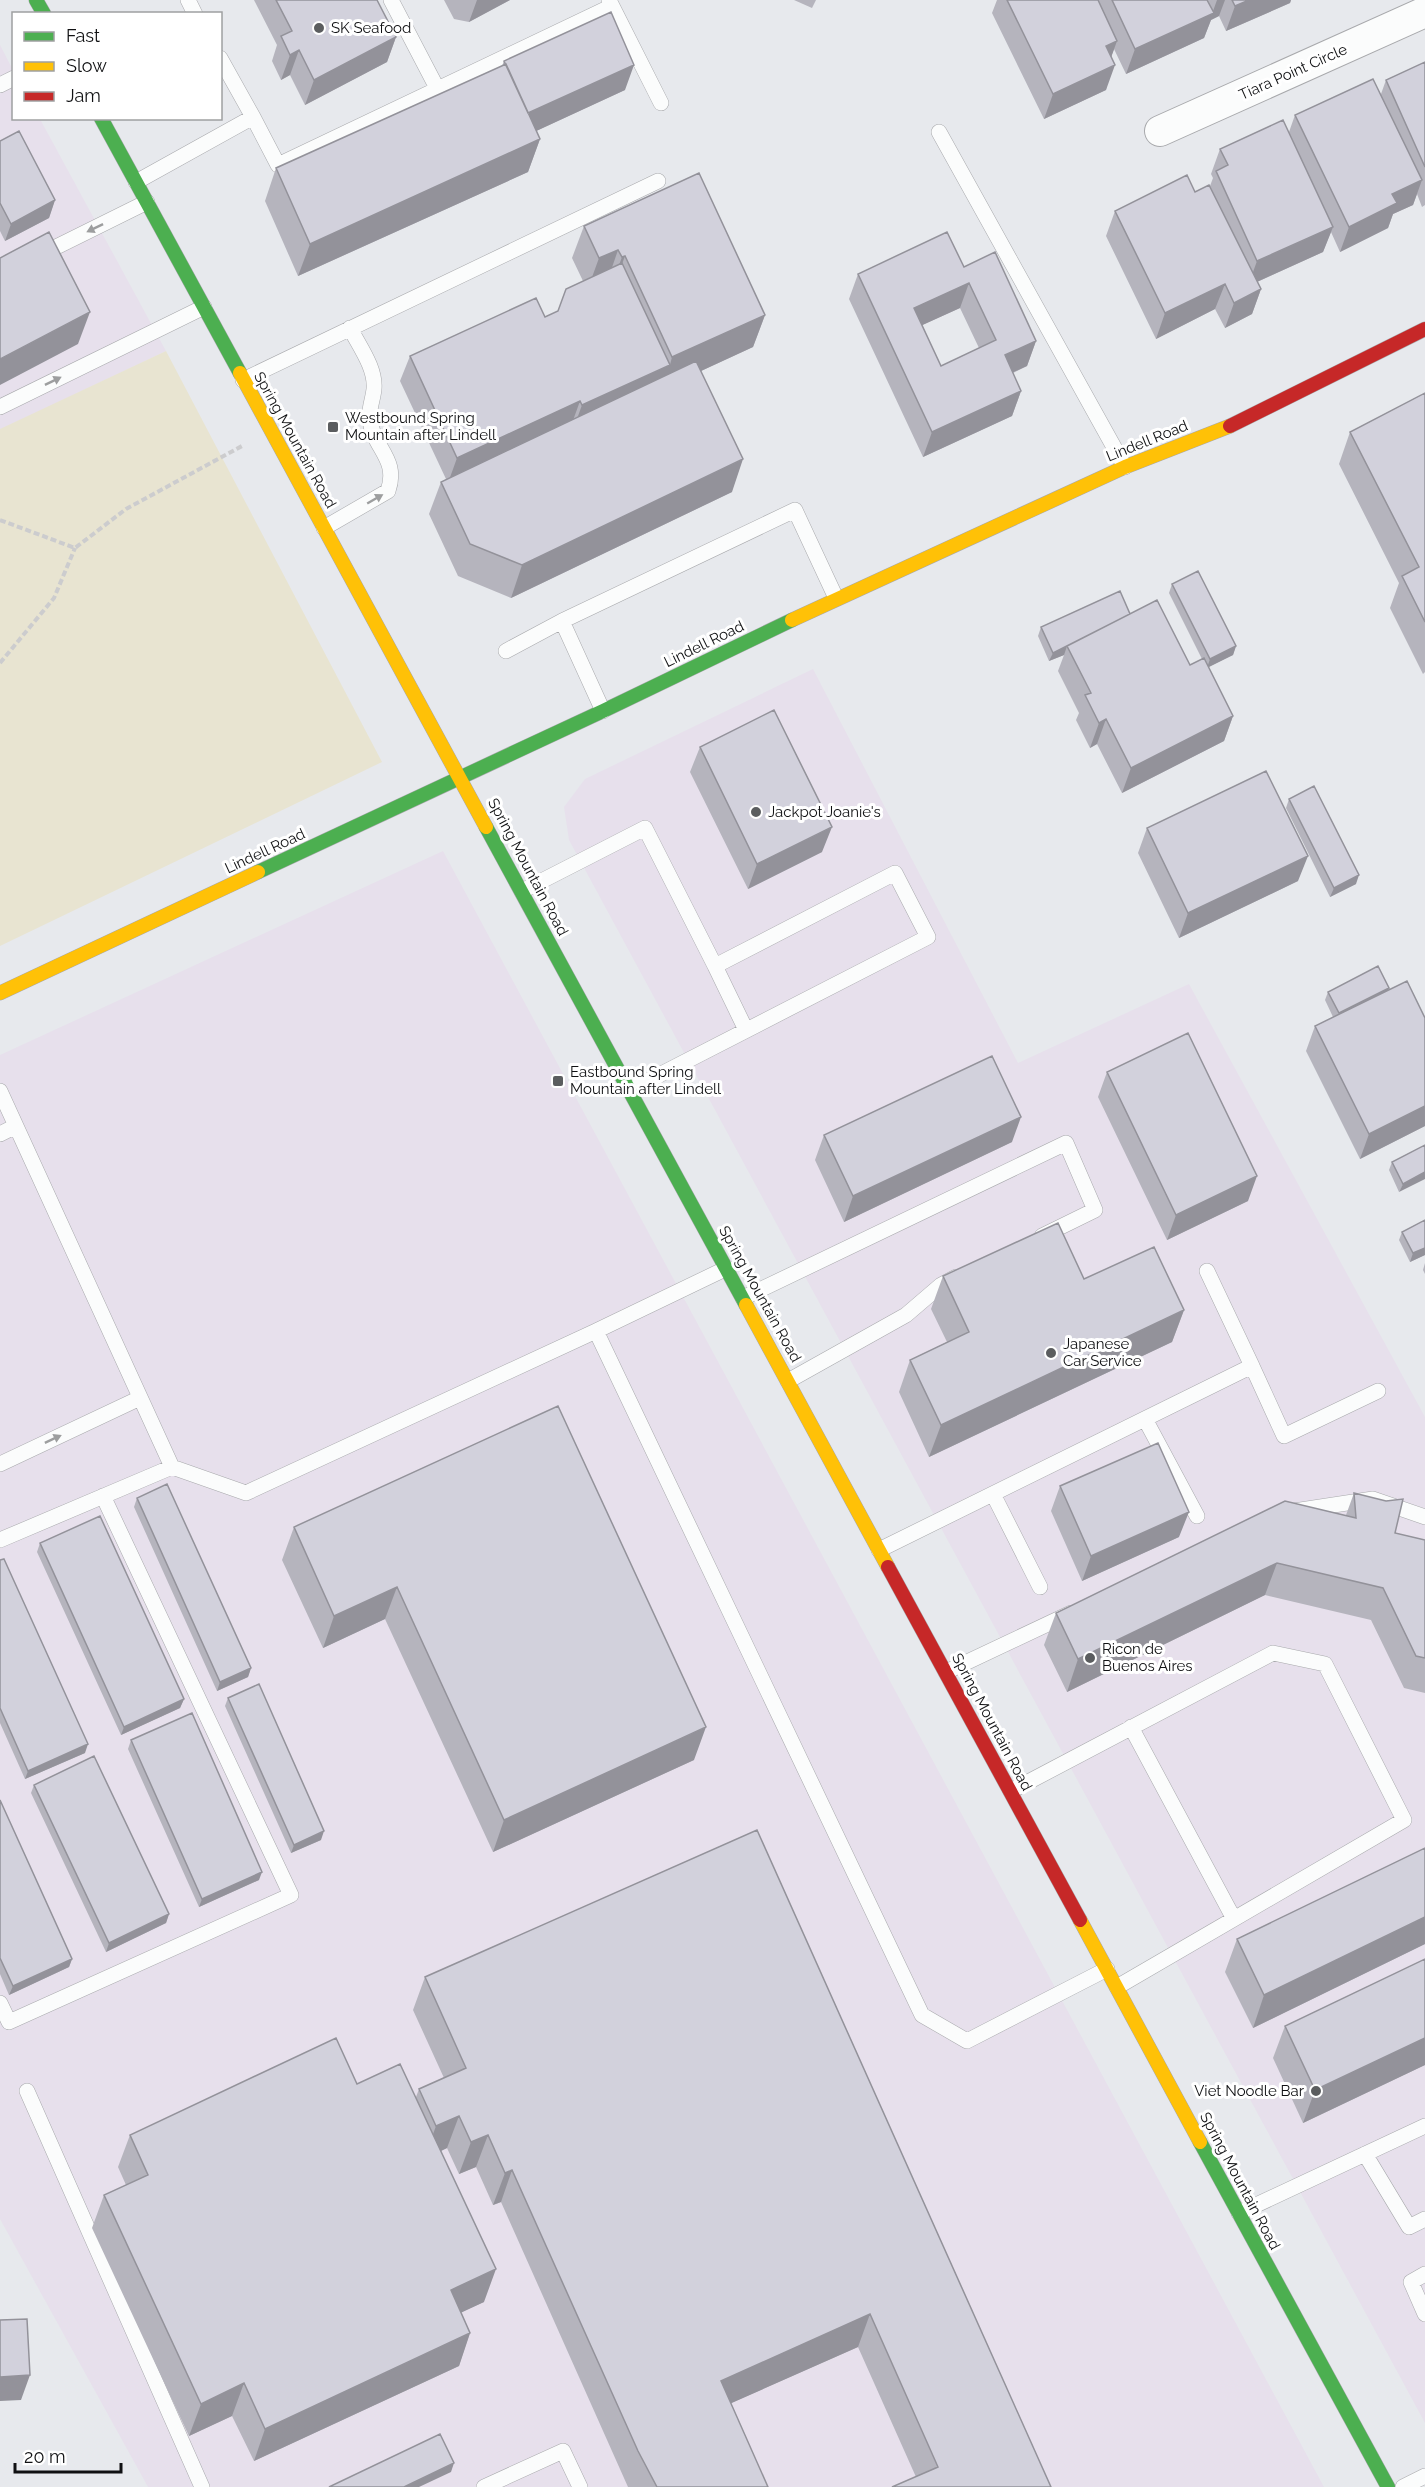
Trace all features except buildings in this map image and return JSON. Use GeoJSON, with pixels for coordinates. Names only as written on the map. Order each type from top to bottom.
{"type":"FeatureCollection","features":[{"type":"Feature","properties":{"kind":"main road","name":"Spring Mountain Road"},"geometry":{"type":"LineString","coordinates":[[102,120],[1388,2487]]}},
{"type":"Feature","properties":{"kind":"main road","name":"Lindell Road"},"geometry":{"type":"LineString","coordinates":[[0,993],[603,711],[836,598],[1125,467],[1232,425],[1425,329]]}},
{"type":"Feature","properties":{"kind":"street","name":"Tiara Point Circle"},"geometry":{"type":"LineString","coordinates":[[1160,131],[1425,12]]}},
{"type":"Feature","properties":{"kind":"lane"},"geometry":{"type":"LineString","coordinates":[[391,0],[438,90]]}},
{"type":"Feature","properties":{"kind":"lane"},"geometry":{"type":"LineString","coordinates":[[222,62],[278,165],[438,90],[611,3],[661,103]]}},
{"type":"Feature","properties":{"kind":"lane"},"geometry":{"type":"LineString","coordinates":[[136,182],[253,117]]}},
{"type":"Feature","properties":{"kind":"lane"},"geometry":{"type":"LineString","coordinates":[[939,132],[1125,467]]}},
{"type":"Feature","properties":{"kind":"lane"},"geometry":{"type":"LineString","coordinates":[[243,380],[658,181]]}},
{"type":"Feature","properties":{"kind":"lane"},"geometry":{"type":"LineString","coordinates":[[32,259],[147,202]]}},
{"type":"Feature","properties":{"kind":"lane"},"geometry":{"type":"LineString","coordinates":[[0,407],[204,307]]}},
{"type":"Feature","properties":{"kind":"lane"},"geometry":{"type":"LineString","coordinates":[[324,528],[388,491],[392,482],[392,468],[370,422],[373,378],[351,328]]}},
{"type":"Feature","properties":{"kind":"lane"},"geometry":{"type":"LineString","coordinates":[[506,651],[562,621],[795,510],[836,598]]}},
{"type":"Feature","properties":{"kind":"lane"},"geometry":{"type":"LineString","coordinates":[[562,621],[603,711]]}},
{"type":"Feature","properties":{"kind":"lane"},"geometry":{"type":"LineString","coordinates":[[522,891],[645,828],[746,1030]]}},
{"type":"Feature","properties":{"kind":"lane"},"geometry":{"type":"LineString","coordinates":[[630,1090],[928,937],[895,873],[715,966]]}},
{"type":"Feature","properties":{"kind":"lane"},"geometry":{"type":"LineString","coordinates":[[0,1091],[172,1467]]}},
{"type":"Feature","properties":{"kind":"lane"},"geometry":{"type":"LineString","coordinates":[[0,1134],[16,1126]]}},
{"type":"Feature","properties":{"kind":"lane"},"geometry":{"type":"LineString","coordinates":[[743,1298],[1066,1143],[1095,1210],[1023,1245]]}},
{"type":"Feature","properties":{"kind":"lane"},"geometry":{"type":"LineString","coordinates":[[0,1540],[172,1467],[246,1492],[596,1331],[727,1268]]}},
{"type":"Feature","properties":{"kind":"lane"},"geometry":{"type":"LineString","coordinates":[[789,1381],[906,1316],[940,1285],[971,1270]]}},
{"type":"Feature","properties":{"kind":"lane"},"geometry":{"type":"LineString","coordinates":[[1207,1271],[1284,1436],[1377,1391]]}},
{"type":"Feature","properties":{"kind":"lane"},"geometry":{"type":"LineString","coordinates":[[596,1331],[922,2015],[966,2041],[1107,1969]]}},
{"type":"Feature","properties":{"kind":"lane"},"geometry":{"type":"LineString","coordinates":[[879,1550],[1252,1366]]}},
{"type":"Feature","properties":{"kind":"lane"},"geometry":{"type":"LineString","coordinates":[[0,1464],[140,1398]]}},
{"type":"Feature","properties":{"kind":"lane"},"geometry":{"type":"LineString","coordinates":[[1145,1419],[1197,1516]]}},
{"type":"Feature","properties":{"kind":"lane"},"geometry":{"type":"LineString","coordinates":[[993,1494],[1040,1587]]}},
{"type":"Feature","properties":{"kind":"lane"},"geometry":{"type":"LineString","coordinates":[[0,2003],[9,2022],[291,1895],[103,1497]]}},
{"type":"Feature","properties":{"kind":"lane"},"geometry":{"type":"LineString","coordinates":[[1274,1517],[1285,1512],[1372,1499],[1425,1517]]}},
{"type":"Feature","properties":{"kind":"lane"},"geometry":{"type":"LineString","coordinates":[[946,1672],[1084,1607]]}},
{"type":"Feature","properties":{"kind":"lane"},"geometry":{"type":"LineString","coordinates":[[1011,1791],[1273,1653],[1325,1664],[1404,1820],[1117,1987]]}},
{"type":"Feature","properties":{"kind":"lane"},"geometry":{"type":"LineString","coordinates":[[1131,1727],[1234,1919]]}},
{"type":"Feature","properties":{"kind":"lane"},"geometry":{"type":"LineString","coordinates":[[27,2091],[202,2487]]}},
{"type":"Feature","properties":{"kind":"lane"},"geometry":{"type":"LineString","coordinates":[[1239,2213],[1425,2126]]}},
{"type":"Feature","properties":{"kind":"lane"},"geometry":{"type":"LineString","coordinates":[[1365,2154],[1409,2227],[1425,2219]]}},
{"type":"Feature","properties":{"kind":"lane"},"geometry":{"type":"LineString","coordinates":[[1425,2274],[1411,2282],[1425,2314]]}},
{"type":"Feature","properties":{"kind":"lane"},"geometry":{"type":"LineString","coordinates":[[484,2487],[563,2451],[580,2487]]}},
{"type":"Feature","properties":{"kind":"lane"},"geometry":{"type":"LineString","coordinates":[[1403,2487],[1425,2476]]}},
{"type":"Feature","properties":{"kind":"path"},"geometry":{"type":"LineString","coordinates":[[0,663],[54,598],[75,548],[126,509],[271,430]]}},
{"type":"Feature","properties":{"kind":"path"},"geometry":{"type":"LineString","coordinates":[[0,520],[75,548]]}},
{"type":"Feature","properties":{"kind":"shaded area"},"geometry":{"type":"Polygon","coordinates":[[[0,45],[12,68],[12,120],[41,120],[166,351],[0,430],[0,45]]]}},
{"type":"Feature","properties":{"kind":"shaded area"},"geometry":{"type":"Polygon","coordinates":[[[813,669],[1018,1063],[1189,984],[1425,1417],[1425,2423],[569,840],[564,807],[585,779],[813,669]]]}},
{"type":"Feature","properties":{"kind":"shaded area"},"geometry":{"type":"Polygon","coordinates":[[[443,851],[1324,2487],[148,2487],[0,2219],[0,1055],[443,851]]]}},
{"type":"Feature","properties":{"kind":"sand"},"geometry":{"type":"Polygon","coordinates":[[[166,351],[382,762],[0,946],[0,429],[166,351]]]}},
{"type":"Feature","properties":{"kind":"traffic: fast"},"geometry":{"type":"LineString","coordinates":[[36,0],[43,12]]}},
{"type":"Feature","properties":{"kind":"traffic: fast"},"geometry":{"type":"LineString","coordinates":[[102,120],[240,373]]}},
{"type":"Feature","properties":{"kind":"traffic: fast"},"geometry":{"type":"LineString","coordinates":[[258,872],[792,620]]}},
{"type":"Feature","properties":{"kind":"traffic: fast"},"geometry":{"type":"LineString","coordinates":[[486,827],[746,1305]]}},
{"type":"Feature","properties":{"kind":"traffic: fast"},"geometry":{"type":"LineString","coordinates":[[1200,2142],[1388,2487]]}},
{"type":"Feature","properties":{"kind":"traffic: slow"},"geometry":{"type":"LineString","coordinates":[[240,373],[486,827]]}},
{"type":"Feature","properties":{"kind":"traffic: slow"},"geometry":{"type":"LineString","coordinates":[[792,620],[1125,467],[1230,426]]}},
{"type":"Feature","properties":{"kind":"traffic: slow"},"geometry":{"type":"LineString","coordinates":[[0,993],[258,872]]}},
{"type":"Feature","properties":{"kind":"traffic: slow"},"geometry":{"type":"LineString","coordinates":[[746,1305],[888,1567]]}},
{"type":"Feature","properties":{"kind":"traffic: slow"},"geometry":{"type":"LineString","coordinates":[[1080,1920],[1200,2142]]}},
{"type":"Feature","properties":{"kind":"traffic: jam"},"geometry":{"type":"LineString","coordinates":[[1230,426],[1425,329]]}},
{"type":"Feature","properties":{"kind":"traffic: jam"},"geometry":{"type":"LineString","coordinates":[[888,1567],[1080,1920]]}},
{"type":"Feature","properties":{"kind":"place","name":"SK Seafood"},"geometry":{"type":"Point","coordinates":[319,28]}},
{"type":"Feature","properties":{"kind":"place","name":"Westbound Spring Mountain after Lindell"},"geometry":{"type":"Point","coordinates":[333,427]}},
{"type":"Feature","properties":{"kind":"place","name":"Jackpot Joanie's"},"geometry":{"type":"Point","coordinates":[756,812]}},
{"type":"Feature","properties":{"kind":"place","name":"Eastbound Spring Mountain after Lindell"},"geometry":{"type":"Point","coordinates":[558,1081]}},
{"type":"Feature","properties":{"kind":"place","name":"Japanese Car Service"},"geometry":{"type":"Point","coordinates":[1051,1353]}},
{"type":"Feature","properties":{"kind":"place","name":"Ricon de Buenos Aires"},"geometry":{"type":"Point","coordinates":[1090,1658]}},
{"type":"Feature","properties":{"kind":"place","name":"Viet Noodle Bar"},"geometry":{"type":"Point","coordinates":[1316,2091]}}]}
